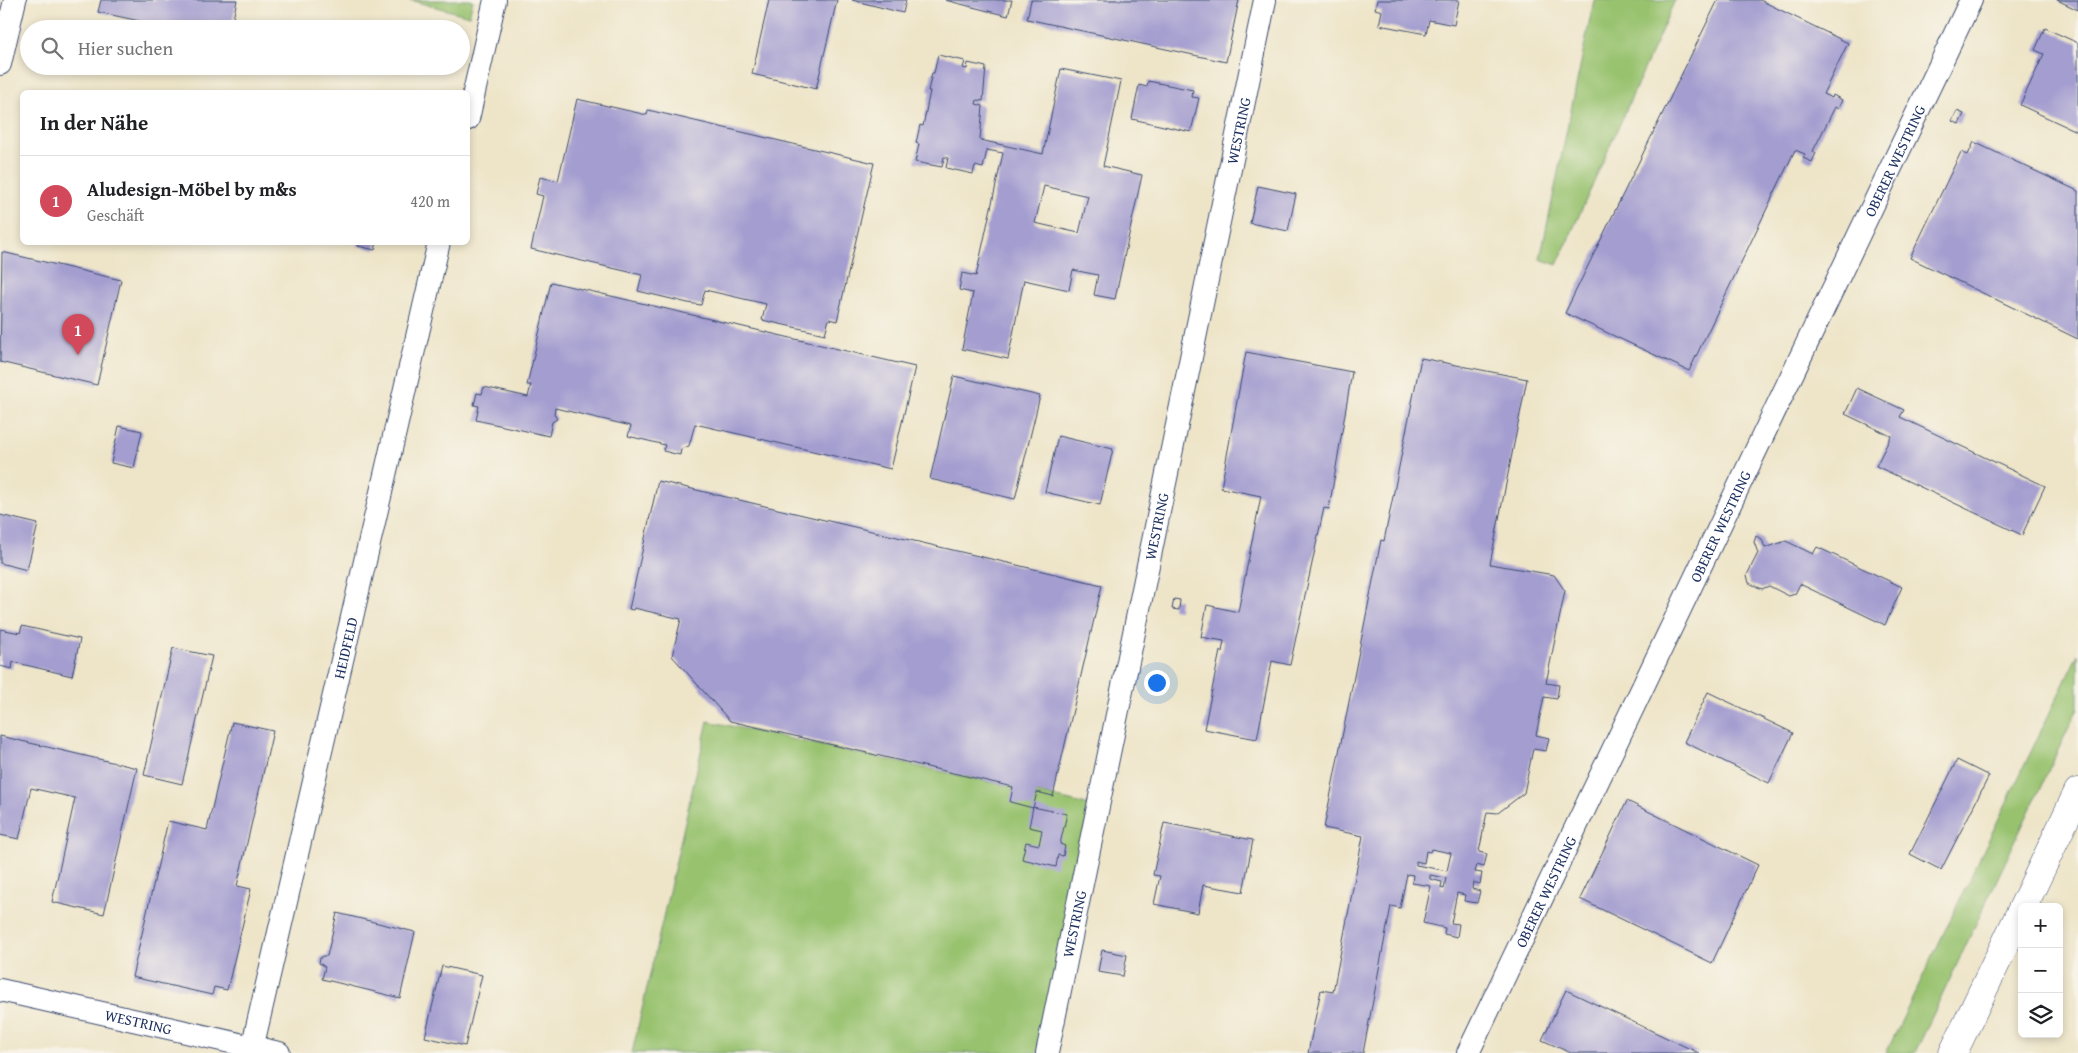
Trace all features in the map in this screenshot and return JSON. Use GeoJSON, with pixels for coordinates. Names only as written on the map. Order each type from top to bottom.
{"type":"FeatureCollection","features":[{"type":"Feature","properties":{"kind":"main road"},"geometry":{"type":"LineString","coordinates":[[2024,903],[2078,792]]}},
{"type":"Feature","properties":{"kind":"main road"},"geometry":{"type":"LineString","coordinates":[[1953,1053],[2018,916]]}},
{"type":"Feature","properties":{"kind":"street"},"geometry":{"type":"LineString","coordinates":[[0,64],[16,0]]}},
{"type":"Feature","properties":{"kind":"street"},"geometry":{"type":"LineString","coordinates":[[470,110],[495,0]]}},
{"type":"Feature","properties":{"kind":"street","name":"WESTRING"},"geometry":{"type":"LineString","coordinates":[[1047,1053],[1265,0]]}},
{"type":"Feature","properties":{"kind":"street","name":"OBERER WESTRING"},"geometry":{"type":"LineString","coordinates":[[1468,1053],[1971,0]]}},
{"type":"Feature","properties":{"kind":"street","name":"HEIDFELD"},"geometry":{"type":"LineString","coordinates":[[252,1050],[438,245]]}},
{"type":"Feature","properties":{"kind":"street","name":"WESTRING"},"geometry":{"type":"LineString","coordinates":[[0,990],[252,1050],[279,1053]]}},
{"type":"Feature","properties":{"kind":"green space"},"geometry":{"type":"Polygon","coordinates":[[[410,0],[473,0],[469,16],[410,0]]]}},
{"type":"Feature","properties":{"kind":"green space"},"geometry":{"type":"Polygon","coordinates":[[[1594,0],[1675,0],[1557,265],[1540,259],[1594,0]]]}},
{"type":"Feature","properties":{"kind":"green space"},"geometry":{"type":"Polygon","coordinates":[[[2078,654],[2078,708],[1915,1053],[1886,1053],[2078,654]]]}},
{"type":"Feature","properties":{"kind":"green space"},"geometry":{"type":"Polygon","coordinates":[[[708,721],[1013,787],[1091,806],[1038,1053],[632,1053],[708,721]]]}},
{"type":"Feature","properties":{"kind":"building"},"geometry":{"type":"Polygon","coordinates":[[[101,0],[237,0],[233,20],[135,20],[98,12],[101,0]]]}},
{"type":"Feature","properties":{"kind":"building"},"geometry":{"type":"Polygon","coordinates":[[[769,0],[837,0],[816,89],[752,74],[769,0]]]}},
{"type":"Feature","properties":{"kind":"building"},"geometry":{"type":"Polygon","coordinates":[[[852,0],[906,0],[903,13],[852,0]]]}},
{"type":"Feature","properties":{"kind":"building"},"geometry":{"type":"Polygon","coordinates":[[[945,0],[1012,0],[1008,16],[945,0]]]}},
{"type":"Feature","properties":{"kind":"building"},"geometry":{"type":"Polygon","coordinates":[[[1031,0],[1239,0],[1226,62],[1027,19],[1031,0]]]}},
{"type":"Feature","properties":{"kind":"building"},"geometry":{"type":"Polygon","coordinates":[[[1377,0],[1459,0],[1454,25],[1429,20],[1426,34],[1379,25],[1382,11],[1375,9],[1377,0]]]}},
{"type":"Feature","properties":{"kind":"building"},"geometry":{"type":"Polygon","coordinates":[[[1718,0],[1760,0],[1848,43],[1823,94],[1832,98],[1833,95],[1842,100],[1838,109],[1835,107],[1813,151],[1816,153],[1812,162],[1803,158],[1805,154],[1795,150],[1689,371],[1565,313],[1718,0]]]}},
{"type":"Feature","properties":{"kind":"building"},"geometry":{"type":"Polygon","coordinates":[[[2057,0],[2078,0],[2078,10],[2057,0]]]}},
{"type":"Feature","properties":{"kind":"building"},"geometry":{"type":"Polygon","coordinates":[[[2045,28],[2078,43],[2078,132],[2020,105],[2044,54],[2035,50],[2045,28]]]}},
{"type":"Feature","properties":{"kind":"building"},"geometry":{"type":"Polygon","coordinates":[[[938,55],[965,61],[963,68],[967,69],[968,63],[986,67],[983,101],[977,100],[976,104],[983,106],[980,140],[1043,154],[1061,69],[1121,81],[1103,166],[1142,175],[1115,299],[1094,295],[1098,275],[1073,270],[1069,290],[1024,280],[1008,359],[962,349],[973,293],[959,290],[962,273],[976,276],[1003,153],[987,150],[983,168],[975,166],[973,174],[946,168],[948,158],[944,157],[942,167],[915,162],[919,144],[916,143],[920,125],[923,126],[930,91],[928,91],[932,73],[934,73],[938,55]],[[1044,186],[1035,223],[1079,233],[1088,196],[1044,186]]]}},
{"type":"Feature","properties":{"kind":"building"},"geometry":{"type":"Polygon","coordinates":[[[1148,81],[1193,90],[1192,97],[1199,98],[1191,132],[1132,119],[1139,85],[1147,87],[1148,81]]]}},
{"type":"Feature","properties":{"kind":"building"},"geometry":{"type":"Polygon","coordinates":[[[577,99],[647,115],[648,110],[874,163],[837,321],[829,319],[825,334],[762,320],[766,304],[705,290],[701,305],[688,303],[638,291],[642,275],[531,249],[543,196],[536,194],[540,177],[558,181],[577,99]]]}},
{"type":"Feature","properties":{"kind":"building"},"geometry":{"type":"Polygon","coordinates":[[[1957,111],[1964,114],[1959,124],[1952,121],[1957,111]]]}},
{"type":"Feature","properties":{"kind":"building"},"geometry":{"type":"Polygon","coordinates":[[[1974,142],[2078,191],[2078,339],[1910,258],[1961,152],[1968,155],[1974,142]]]}},
{"type":"Feature","properties":{"kind":"building"},"geometry":{"type":"Polygon","coordinates":[[[1258,186],[1296,194],[1288,231],[1250,223],[1258,186]]]}},
{"type":"Feature","properties":{"kind":"building"},"geometry":{"type":"Polygon","coordinates":[[[358,245],[376,245],[375,250],[358,245]]]}},
{"type":"Feature","properties":{"kind":"building"},"geometry":{"type":"Polygon","coordinates":[[[2,252],[121,280],[97,385],[0,362],[2,252]]]}},
{"type":"Feature","properties":{"kind":"building"},"geometry":{"type":"Polygon","coordinates":[[[551,282],[915,367],[891,469],[695,424],[689,446],[681,449],[680,455],[663,451],[665,445],[628,436],[631,426],[555,408],[554,414],[557,419],[552,422],[549,436],[476,420],[479,406],[474,405],[477,393],[482,394],[484,387],[528,397],[531,385],[527,385],[551,282]]]}},
{"type":"Feature","properties":{"kind":"building"},"geometry":{"type":"Polygon","coordinates":[[[1246,352],[1352,372],[1329,509],[1324,508],[1290,665],[1272,661],[1257,739],[1204,729],[1220,651],[1222,652],[1224,641],[1201,637],[1207,605],[1238,612],[1261,496],[1221,488],[1246,352]]]}},
{"type":"Feature","properties":{"kind":"building"},"geometry":{"type":"Polygon","coordinates":[[[1421,358],[1527,379],[1490,564],[1554,575],[1565,591],[1546,683],[1559,685],[1557,699],[1544,697],[1536,735],[1549,738],[1546,751],[1533,749],[1524,793],[1498,813],[1487,812],[1479,852],[1487,854],[1484,867],[1477,865],[1475,872],[1482,873],[1480,884],[1473,882],[1472,889],[1480,891],[1477,903],[1464,901],[1465,895],[1457,893],[1451,923],[1459,924],[1457,937],[1444,934],[1445,928],[1423,923],[1431,886],[1412,883],[1413,875],[1407,874],[1400,908],[1391,906],[1363,1053],[1308,1053],[1321,990],[1333,992],[1363,836],[1324,828],[1381,540],[1384,541],[1421,358]],[[1431,849],[1430,852],[1426,851],[1424,863],[1416,861],[1416,865],[1447,871],[1451,853],[1431,849]],[[1430,875],[1430,879],[1442,882],[1441,888],[1444,889],[1446,878],[1430,875]]]}},
{"type":"Feature","properties":{"kind":"building"},"geometry":{"type":"Polygon","coordinates":[[[954,376],[1040,396],[1015,499],[930,479],[954,376]]]}},
{"type":"Feature","properties":{"kind":"building"},"geometry":{"type":"Polygon","coordinates":[[[1857,388],[1904,410],[1900,417],[2045,486],[2022,535],[1876,466],[1891,436],[1845,414],[1857,388]]]}},
{"type":"Feature","properties":{"kind":"building"},"geometry":{"type":"Polygon","coordinates":[[[119,426],[142,431],[134,468],[111,463],[119,426]]]}},
{"type":"Feature","properties":{"kind":"building"},"geometry":{"type":"Polygon","coordinates":[[[1058,436],[1113,449],[1100,505],[1045,492],[1058,436]]]}},
{"type":"Feature","properties":{"kind":"building"},"geometry":{"type":"Polygon","coordinates":[[[658,481],[1102,585],[1053,796],[1037,792],[1033,808],[1010,802],[1013,787],[730,721],[672,656],[681,619],[634,608],[633,610],[629,609],[658,481]]]}},
{"type":"Feature","properties":{"kind":"building"},"geometry":{"type":"Polygon","coordinates":[[[0,515],[38,524],[27,570],[0,563],[0,515]]]}},
{"type":"Feature","properties":{"kind":"building"},"geometry":{"type":"Polygon","coordinates":[[[1756,536],[1762,539],[1765,548],[1786,541],[1813,554],[1817,547],[1902,587],[1885,625],[1800,584],[1795,594],[1789,596],[1769,586],[1762,589],[1749,583],[1747,575],[1758,553],[1754,542],[1756,536]]]}},
{"type":"Feature","properties":{"kind":"building"},"geometry":{"type":"Polygon","coordinates":[[[1174,599],[1180,600],[1179,610],[1172,609],[1174,599]]]}},
{"type":"Feature","properties":{"kind":"building"},"geometry":{"type":"Polygon","coordinates":[[[22,626],[80,639],[72,676],[13,662],[12,669],[0,666],[0,629],[20,633],[22,626]]]}},
{"type":"Feature","properties":{"kind":"building"},"geometry":{"type":"Polygon","coordinates":[[[173,648],[212,656],[182,784],[144,775],[173,648]]]}},
{"type":"Feature","properties":{"kind":"building"},"geometry":{"type":"Polygon","coordinates":[[[1708,692],[1793,733],[1769,783],[1684,742],[1708,692]]]}},
{"type":"Feature","properties":{"kind":"building"},"geometry":{"type":"Polygon","coordinates":[[[232,722],[273,731],[237,886],[251,889],[227,990],[214,987],[212,995],[132,977],[168,821],[207,830],[232,722]]]}},
{"type":"Feature","properties":{"kind":"building"},"geometry":{"type":"Polygon","coordinates":[[[0,736],[137,768],[104,914],[52,902],[75,798],[31,788],[19,839],[0,835],[0,736]]]}},
{"type":"Feature","properties":{"kind":"building"},"geometry":{"type":"Polygon","coordinates":[[[1957,760],[1989,776],[1941,870],[1910,854],[1957,760]]]}},
{"type":"Feature","properties":{"kind":"building"},"geometry":{"type":"Polygon","coordinates":[[[1627,801],[1758,865],[1712,963],[1580,899],[1627,801]]]}},
{"type":"Feature","properties":{"kind":"building"},"geometry":{"type":"Polygon","coordinates":[[[1033,807],[1067,814],[1060,844],[1065,846],[1063,856],[1058,855],[1056,867],[1022,859],[1026,842],[1039,845],[1042,830],[1029,827],[1033,807]]]}},
{"type":"Feature","properties":{"kind":"building"},"geometry":{"type":"Polygon","coordinates":[[[1164,823],[1253,840],[1243,892],[1203,885],[1198,913],[1154,904],[1160,876],[1153,875],[1164,823]]]}},
{"type":"Feature","properties":{"kind":"building"},"geometry":{"type":"Polygon","coordinates":[[[337,913],[415,932],[400,998],[322,979],[325,967],[319,963],[320,958],[327,956],[337,913]]]}},
{"type":"Feature","properties":{"kind":"building"},"geometry":{"type":"Polygon","coordinates":[[[1102,950],[1127,955],[1123,976],[1098,972],[1102,950]]]}},
{"type":"Feature","properties":{"kind":"building"},"geometry":{"type":"Polygon","coordinates":[[[442,966],[482,975],[465,1046],[425,1037],[442,966]]]}},
{"type":"Feature","properties":{"kind":"building"},"geometry":{"type":"Polygon","coordinates":[[[1566,990],[1699,1053],[1571,1053],[1542,1040],[1566,990]]]}},
{"type":"Feature","properties":{"kind":"place","name":"Aludesign-Möbel by m&s"},"geometry":{"type":"Point","coordinates":[78,355]}}]}
